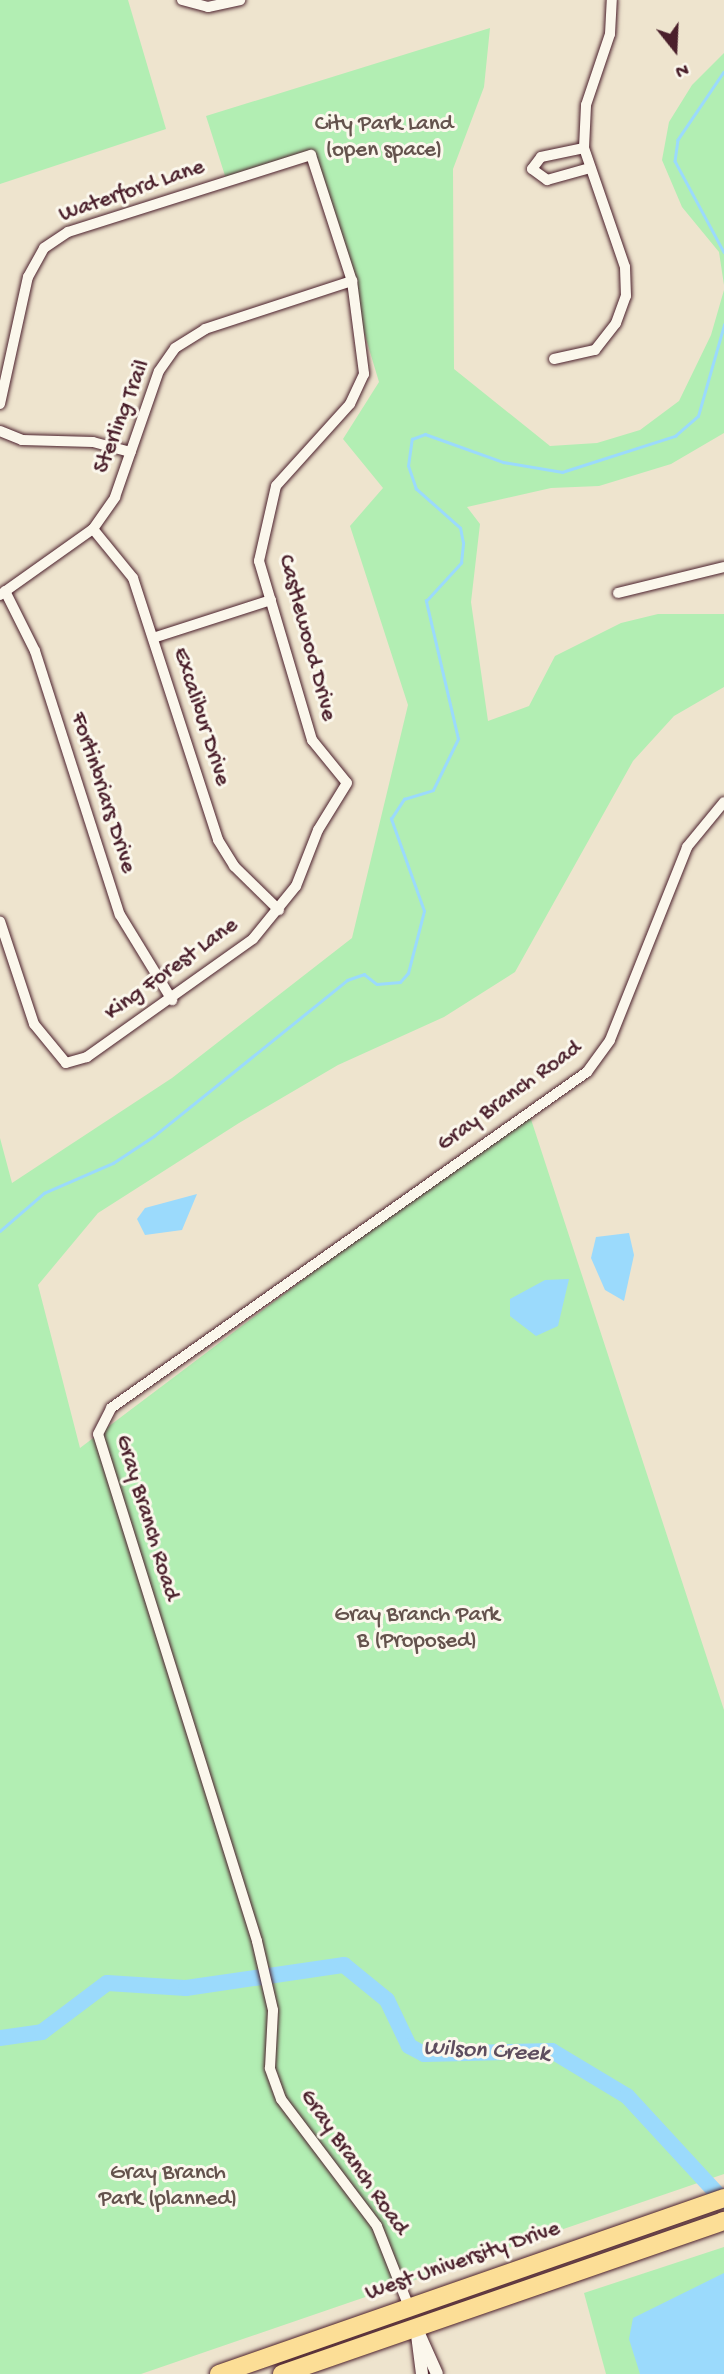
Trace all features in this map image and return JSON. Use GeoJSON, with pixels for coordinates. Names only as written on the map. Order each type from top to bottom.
{"type":"FeatureCollection","features":[{"type":"Feature","properties":{"kind":"highway","name":"West University Drive"},"geometry":{"type":"LineString","coordinates":[[219,2374],[724,2197]]}},
{"type":"Feature","properties":{"kind":"highway","name":"West University Drive"},"geometry":{"type":"LineString","coordinates":[[282,2374],[715,2224]]}},
{"type":"Feature","properties":{"kind":"highway"},"geometry":{"type":"LineString","coordinates":[[409,2307],[416,2328]]}},
{"type":"Feature","properties":{"kind":"street"},"geometry":{"type":"LineString","coordinates":[[182,0],[208,7],[240,0]]}},
{"type":"Feature","properties":{"kind":"street"},"geometry":{"type":"LineString","coordinates":[[554,359],[595,350],[616,323],[626,296],[625,268],[584,148],[586,105],[610,34],[614,0]]}},
{"type":"Feature","properties":{"kind":"street"},"geometry":{"type":"LineString","coordinates":[[584,148],[541,157],[532,169],[547,180],[590,168]]}},
{"type":"Feature","properties":{"kind":"street","name":"Castlewood Drive"},"geometry":{"type":"LineString","coordinates":[[311,155],[352,281],[364,374],[350,404],[276,486],[259,561],[312,740],[346,783]]}},
{"type":"Feature","properties":{"kind":"street","name":"Waterford Lane"},"geometry":{"type":"LineString","coordinates":[[0,404],[28,277],[44,248],[68,232],[311,155]]}},
{"type":"Feature","properties":{"kind":"street","name":"Sterling Trail"},"geometry":{"type":"LineString","coordinates":[[2,593],[93,529],[115,497],[159,372],[175,348],[205,329],[352,281]]}},
{"type":"Feature","properties":{"kind":"street"},"geometry":{"type":"LineString","coordinates":[[0,345],[12,348]]}},
{"type":"Feature","properties":{"kind":"street"},"geometry":{"type":"LineString","coordinates":[[0,431],[22,440],[93,443],[131,452]]}},
{"type":"Feature","properties":{"kind":"street","name":"Excalibur Drive"},"geometry":{"type":"LineString","coordinates":[[93,529],[133,578],[218,840],[234,866],[279,910]]}},
{"type":"Feature","properties":{"kind":"street"},"geometry":{"type":"LineString","coordinates":[[618,593],[724,567]]}},
{"type":"Feature","properties":{"kind":"street","name":"Fortinbriars Drive"},"geometry":{"type":"LineString","coordinates":[[2,593],[35,651],[120,915],[172,1000]]}},
{"type":"Feature","properties":{"kind":"street"},"geometry":{"type":"LineString","coordinates":[[153,638],[271,600]]}},
{"type":"Feature","properties":{"kind":"street","name":"King Forest Lane"},"geometry":{"type":"LineString","coordinates":[[0,921],[34,1024],[66,1063],[172,1000],[253,940],[279,910],[346,783]]}},
{"type":"Feature","properties":{"kind":"street","name":"Gray Branch Road"},"geometry":{"type":"LineString","coordinates":[[409,2307],[377,2226],[281,2099],[270,2068],[273,2010],[257,1941],[101,1453],[100,1424],[111,1408],[587,1072],[610,1040],[687,847],[724,802]]}},
{"type":"Feature","properties":{"kind":"street"},"geometry":{"type":"LineString","coordinates":[[416,2328],[422,2374]]}},
{"type":"Feature","properties":{"kind":"street"},"geometry":{"type":"LineString","coordinates":[[416,2328],[429,2343],[437,2374]]}},
{"type":"Feature","properties":{"kind":"green space"},"geometry":{"type":"Polygon","coordinates":[[[0,0],[128,0],[166,129],[0,184],[0,0]]]}},
{"type":"Feature","properties":{"kind":"green space"},"geometry":{"type":"Polygon","coordinates":[[[490,28],[484,87],[453,169],[454,369],[550,446],[597,443],[640,430],[679,401],[711,335],[724,290],[724,433],[671,464],[599,486],[551,488],[467,507],[480,524],[471,602],[488,721],[529,706],[555,656],[621,623],[658,614],[724,614],[724,687],[674,716],[633,761],[515,972],[444,1017],[338,1065],[239,1123],[98,1213],[38,1285],[80,1448],[528,1110],[724,1710],[724,2174],[141,2374],[0,2374],[0,1138],[12,1183],[172,1078],[352,938],[408,705],[350,526],[383,488],[343,439],[379,382],[311,155],[227,182],[206,116],[490,28]]]}},
{"type":"Feature","properties":{"kind":"green space"},"geometry":{"type":"Polygon","coordinates":[[[724,53],[724,285],[719,252],[682,207],[662,160],[669,122],[692,85],[724,53]]]}},
{"type":"Feature","properties":{"kind":"green space"},"geometry":{"type":"Polygon","coordinates":[[[724,2247],[724,2374],[606,2374],[584,2293],[724,2247]]]}},
{"type":"Feature","properties":{"kind":"water"},"geometry":{"type":"Polygon","coordinates":[[[197,1194],[182,1230],[145,1235],[137,1219],[145,1208],[197,1194]]]}},
{"type":"Feature","properties":{"kind":"water"},"geometry":{"type":"Polygon","coordinates":[[[629,1233],[634,1255],[624,1301],[605,1290],[591,1258],[596,1237],[629,1233]]]}},
{"type":"Feature","properties":{"kind":"water"},"geometry":{"type":"Polygon","coordinates":[[[569,1279],[558,1326],[536,1336],[510,1316],[510,1299],[545,1280],[569,1279]]]}},
{"type":"Feature","properties":{"kind":"water"},"geometry":{"type":"Polygon","coordinates":[[[724,2273],[724,2374],[640,2374],[629,2339],[633,2318],[724,2273]]]}},
{"type":"Feature","properties":{"kind":"waterway"},"geometry":{"type":"LineString","coordinates":[[724,72],[678,140],[675,161],[724,252]]}},
{"type":"Feature","properties":{"kind":"waterway"},"geometry":{"type":"LineString","coordinates":[[0,1231],[44,1193],[113,1163],[154,1136],[347,980],[364,974],[377,984],[400,982],[408,973],[424,911],[391,819],[404,799],[433,790],[458,739],[426,601],[461,563],[463,543],[460,528],[416,489],[408,466],[412,439],[425,434],[503,462],[562,472],[675,436],[698,416],[724,325]]}},
{"type":"Feature","properties":{"kind":"waterway","name":"Wilson Creek"},"geometry":{"type":"LineString","coordinates":[[0,2038],[42,2032],[107,1983],[186,1988],[344,1965],[387,2000],[409,2046],[424,2054],[552,2051],[627,2096],[724,2201]]}},
{"type":"Feature","properties":{"kind":"park label","name":"City Park Land (open space)"},"geometry":{"type":"Point","coordinates":[384,138]}},
{"type":"Feature","properties":{"kind":"park label","name":"Gray Branch Park B (Proposed)"},"geometry":{"type":"Point","coordinates":[417,1629]}},
{"type":"Feature","properties":{"kind":"park label","name":"Gray Branch Park (planned)"},"geometry":{"type":"Point","coordinates":[168,2187]}}]}
